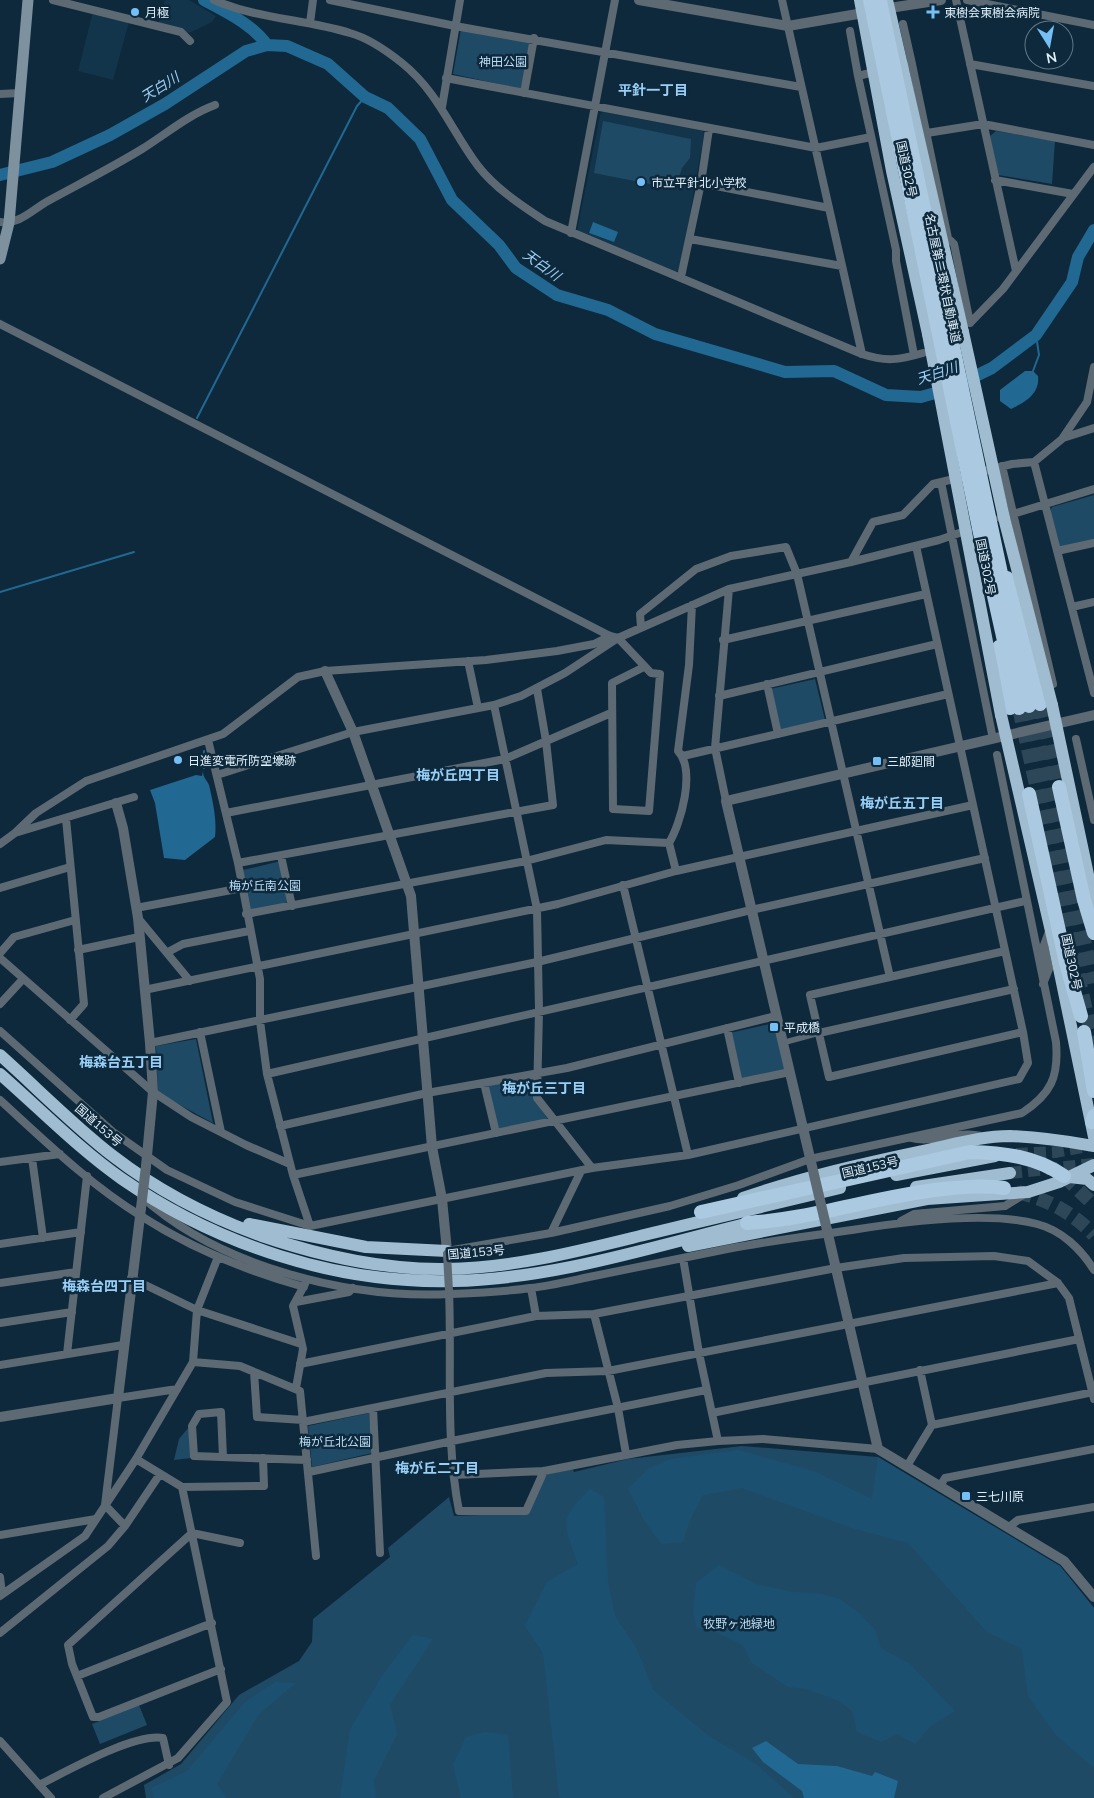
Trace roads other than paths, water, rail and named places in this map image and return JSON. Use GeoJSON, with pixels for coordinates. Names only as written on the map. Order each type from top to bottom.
{"type":"FeatureCollection","features":[{"type":"Feature","properties":{"kind":"highway","name":"名古屋第二環状自動車道"},"geometry":{"type":"LineString","coordinates":[[870,0],[983,546],[1025,708]]}},
{"type":"Feature","properties":{"kind":"highway","name":"名古屋第二環状自動車道"},"geometry":{"type":"LineString","coordinates":[[885,3],[993,534],[1025,708]]}},
{"type":"Feature","properties":{"kind":"highway","name":"国道302号"},"geometry":{"type":"LineString","coordinates":[[885,3],[907,66],[967,327],[1004,518],[1025,708],[1006,736],[1050,928],[1093,1130]]}},
{"type":"Feature","properties":{"kind":"highway","name":"国道302号"},"geometry":{"type":"LineString","coordinates":[[861,6],[892,171],[928,334],[1025,708]]}},
{"type":"Feature","properties":{"kind":"highway","name":"国道302号"},"geometry":{"type":"LineString","coordinates":[[1025,708],[1059,723],[1094,903]]}},
{"type":"Feature","properties":{"kind":"highway"},"geometry":{"type":"LineString","coordinates":[[1059,787],[1084,900],[1094,933]]}},
{"type":"Feature","properties":{"kind":"highway"},"geometry":{"type":"LineString","coordinates":[[1029,794],[1066,963],[1081,1017]]}},
{"type":"Feature","properties":{"kind":"highway"},"geometry":{"type":"LineString","coordinates":[[1084,1032],[1094,1091]]}},
{"type":"Feature","properties":{"kind":"highway","name":"国道153号"},"geometry":{"type":"LineString","coordinates":[[0,1055],[113,1156],[153,1183],[221,1220],[306,1251],[393,1266],[446,1269],[524,1262],[582,1252],[891,1176],[1006,1154]]}},
{"type":"Feature","properties":{"kind":"highway"},"geometry":{"type":"LineString","coordinates":[[0,1074],[121,1178],[186,1217],[261,1250],[308,1265],[372,1277],[455,1281],[535,1272],[619,1256],[862,1196],[1010,1172]]}},
{"type":"Feature","properties":{"kind":"highway"},"geometry":{"type":"LineString","coordinates":[[1072,1142],[1093,1130]]}},
{"type":"Feature","properties":{"kind":"highway"},"geometry":{"type":"LineString","coordinates":[[613,1243],[645,1229],[702,1212],[778,1185],[957,1142],[1021,1137],[1094,1146]]}},
{"type":"Feature","properties":{"kind":"highway"},"geometry":{"type":"LineString","coordinates":[[702,1212],[970,1152],[1006,1153],[1027,1158],[1067,1176],[1080,1176],[1094,1185]]}},
{"type":"Feature","properties":{"kind":"highway"},"geometry":{"type":"LineString","coordinates":[[619,1256],[654,1253],[927,1199],[1028,1192],[1094,1165]]}},
{"type":"Feature","properties":{"kind":"highway"},"geometry":{"type":"LineString","coordinates":[[747,1223],[775,1221],[917,1192],[975,1187],[1004,1188]]}},
{"type":"Feature","properties":{"kind":"highway"},"geometry":{"type":"LineString","coordinates":[[221,1220],[366,1246],[447,1252]]}},
{"type":"Feature","properties":{"kind":"main road"},"geometry":{"type":"LineString","coordinates":[[0,259],[20,93],[28,0]]}},
{"type":"Feature","properties":{"kind":"street"},"geometry":{"type":"LineString","coordinates":[[53,0],[181,32],[190,41]]}},
{"type":"Feature","properties":{"kind":"street"},"geometry":{"type":"LineString","coordinates":[[214,0],[240,11],[310,23],[352,33],[385,51],[418,77],[442,107],[479,166],[499,188],[545,221],[862,354],[882,360],[902,359],[923,353]]}},
{"type":"Feature","properties":{"kind":"street"},"geometry":{"type":"LineString","coordinates":[[310,23],[313,0]]}},
{"type":"Feature","properties":{"kind":"street"},"geometry":{"type":"LineString","coordinates":[[330,0],[455,26],[534,38],[604,53],[801,88]]}},
{"type":"Feature","properties":{"kind":"street"},"geometry":{"type":"LineString","coordinates":[[442,107],[460,0]]}},
{"type":"Feature","properties":{"kind":"street"},"geometry":{"type":"LineString","coordinates":[[571,233],[604,53],[616,0]]}},
{"type":"Feature","properties":{"kind":"street"},"geometry":{"type":"LineString","coordinates":[[639,0],[788,26],[861,6],[941,0]]}},
{"type":"Feature","properties":{"kind":"street"},"geometry":{"type":"LineString","coordinates":[[782,0],[862,354]]}},
{"type":"Feature","properties":{"kind":"street"},"geometry":{"type":"LineString","coordinates":[[956,0],[1016,271]]}},
{"type":"Feature","properties":{"kind":"street"},"geometry":{"type":"LineString","coordinates":[[967,0],[1094,25]]}},
{"type":"Feature","properties":{"kind":"street"},"geometry":{"type":"LineString","coordinates":[[903,24],[907,66],[927,133],[948,238],[954,244],[967,327]]}},
{"type":"Feature","properties":{"kind":"street"},"geometry":{"type":"LineString","coordinates":[[850,32],[896,250],[896,261],[914,355]]}},
{"type":"Feature","properties":{"kind":"street"},"geometry":{"type":"LineString","coordinates":[[524,93],[534,38]]}},
{"type":"Feature","properties":{"kind":"street"},"geometry":{"type":"LineString","coordinates":[[970,64],[1094,86]]}},
{"type":"Feature","properties":{"kind":"street"},"geometry":{"type":"LineString","coordinates":[[858,76],[874,72]]}},
{"type":"Feature","properties":{"kind":"street"},"geometry":{"type":"LineString","coordinates":[[446,78],[816,148],[871,137]]}},
{"type":"Feature","properties":{"kind":"street"},"geometry":{"type":"LineString","coordinates":[[0,94],[20,93]]}},
{"type":"Feature","properties":{"kind":"street"},"geometry":{"type":"LineString","coordinates":[[4,223],[20,220],[38,207],[104,172],[172,128],[215,105]]}},
{"type":"Feature","properties":{"kind":"street"},"geometry":{"type":"LineString","coordinates":[[927,133],[983,124],[1094,144]]}},
{"type":"Feature","properties":{"kind":"street"},"geometry":{"type":"LineString","coordinates":[[681,277],[701,183],[709,129]]}},
{"type":"Feature","properties":{"kind":"street"},"geometry":{"type":"LineString","coordinates":[[967,327],[1003,289],[1050,229],[1094,167]]}},
{"type":"Feature","properties":{"kind":"street"},"geometry":{"type":"LineString","coordinates":[[995,180],[1073,194]]}},
{"type":"Feature","properties":{"kind":"street"},"geometry":{"type":"LineString","coordinates":[[701,183],[829,208]]}},
{"type":"Feature","properties":{"kind":"street"},"geometry":{"type":"LineString","coordinates":[[690,239],[842,266]]}},
{"type":"Feature","properties":{"kind":"street"},"geometry":{"type":"LineString","coordinates":[[0,324],[614,637],[644,667],[651,674],[660,674],[648,811],[613,809],[612,684],[644,667]]}},
{"type":"Feature","properties":{"kind":"street"},"geometry":{"type":"LineString","coordinates":[[851,562],[872,522],[903,515],[933,484],[1002,466],[1034,462],[1062,439],[1087,402],[1094,370]]}},
{"type":"Feature","properties":{"kind":"street"},"geometry":{"type":"LineString","coordinates":[[1062,439],[1094,428]]}},
{"type":"Feature","properties":{"kind":"street"},"geometry":{"type":"LineString","coordinates":[[1034,462],[1094,693]]}},
{"type":"Feature","properties":{"kind":"street"},"geometry":{"type":"LineString","coordinates":[[1002,466],[1059,723]]}},
{"type":"Feature","properties":{"kind":"street"},"geometry":{"type":"LineString","coordinates":[[941,482],[993,739]]}},
{"type":"Feature","properties":{"kind":"street"},"geometry":{"type":"LineString","coordinates":[[0,844],[16,833],[36,813],[86,781],[208,740],[242,721],[298,677],[325,671],[468,661],[594,644],[641,627],[729,589],[916,546],[1044,504],[1094,490]]}},
{"type":"Feature","properties":{"kind":"street"},"geometry":{"type":"LineString","coordinates":[[1057,551],[1094,543]]}},
{"type":"Feature","properties":{"kind":"street"},"geometry":{"type":"LineString","coordinates":[[0,1031],[146,1161],[235,1202],[310,1226],[592,1168],[688,1154],[1019,1079],[1028,1063],[1023,1032],[916,546]]}},
{"type":"Feature","properties":{"kind":"street"},"geometry":{"type":"LineString","coordinates":[[641,627],[640,614],[696,569],[731,556],[786,547],[797,574],[890,977]]}},
{"type":"Feature","properties":{"kind":"street"},"geometry":{"type":"LineString","coordinates":[[729,589],[723,640],[715,748],[751,910],[878,1449]]}},
{"type":"Feature","properties":{"kind":"street"},"geometry":{"type":"LineString","coordinates":[[723,640],[926,594]]}},
{"type":"Feature","properties":{"kind":"street"},"geometry":{"type":"LineString","coordinates":[[1072,607],[1094,602]]}},
{"type":"Feature","properties":{"kind":"street"},"geometry":{"type":"LineString","coordinates":[[676,872],[669,843],[681,819],[686,773],[683,756],[678,750],[689,665],[692,605]]}},
{"type":"Feature","properties":{"kind":"street"},"geometry":{"type":"LineString","coordinates":[[217,775],[353,732],[494,705],[537,689],[614,637]]}},
{"type":"Feature","properties":{"kind":"street"},"geometry":{"type":"LineString","coordinates":[[719,696],[937,644]]}},
{"type":"Feature","properties":{"kind":"street"},"geometry":{"type":"LineString","coordinates":[[1085,659],[1094,656]]}},
{"type":"Feature","properties":{"kind":"street"},"geometry":{"type":"LineString","coordinates":[[468,661],[478,708]]}},
{"type":"Feature","properties":{"kind":"street"},"geometry":{"type":"LineString","coordinates":[[325,671],[353,732],[411,896],[432,1147],[442,1199],[447,1252],[452,1440],[459,1511],[526,1512],[544,1470]]}},
{"type":"Feature","properties":{"kind":"street"},"geometry":{"type":"LineString","coordinates":[[767,684],[778,734]]}},
{"type":"Feature","properties":{"kind":"street"},"geometry":{"type":"LineString","coordinates":[[238,863],[516,810],[553,805],[546,741],[537,689]]}},
{"type":"Feature","properties":{"kind":"street"},"geometry":{"type":"LineString","coordinates":[[683,756],[948,694]]}},
{"type":"Feature","properties":{"kind":"street"},"geometry":{"type":"LineString","coordinates":[[494,705],[536,909],[539,1012],[537,1098],[592,1168]]}},
{"type":"Feature","properties":{"kind":"street"},"geometry":{"type":"LineString","coordinates":[[226,813],[505,759],[611,713]]}},
{"type":"Feature","properties":{"kind":"street"},"geometry":{"type":"LineString","coordinates":[[726,801],[1094,715]]}},
{"type":"Feature","properties":{"kind":"street"},"geometry":{"type":"LineString","coordinates":[[1076,739],[1094,820]]}},
{"type":"Feature","properties":{"kind":"street"},"geometry":{"type":"LineString","coordinates":[[208,740],[238,863],[256,968],[260,979],[260,1021],[267,1074],[293,1176],[310,1226]]}},
{"type":"Feature","properties":{"kind":"street"},"geometry":{"type":"LineString","coordinates":[[447,1252],[551,1233],[670,1206],[811,1160],[1022,1113],[1039,1102],[1050,1086],[1058,1062],[997,755]]}},
{"type":"Feature","properties":{"kind":"street"},"geometry":{"type":"LineString","coordinates":[[16,833],[134,797]]}},
{"type":"Feature","properties":{"kind":"street"},"geometry":{"type":"LineString","coordinates":[[116,803],[123,828],[137,913],[153,1092],[105,1505],[124,1526]]}},
{"type":"Feature","properties":{"kind":"street"},"geometry":{"type":"LineString","coordinates":[[144,990],[536,909],[623,885],[739,857],[973,805]]}},
{"type":"Feature","properties":{"kind":"street"},"geometry":{"type":"LineString","coordinates":[[66,819],[84,1004],[70,1020]]}},
{"type":"Feature","properties":{"kind":"street"},"geometry":{"type":"LineString","coordinates":[[246,914],[526,861],[606,840],[669,843]]}},
{"type":"Feature","properties":{"kind":"street"},"geometry":{"type":"LineString","coordinates":[[281,856],[292,906]]}},
{"type":"Feature","properties":{"kind":"street"},"geometry":{"type":"LineString","coordinates":[[150,1043],[537,962],[751,910],[985,858]]}},
{"type":"Feature","properties":{"kind":"street"},"geometry":{"type":"LineString","coordinates":[[0,888],[70,867]]}},
{"type":"Feature","properties":{"kind":"street"},"geometry":{"type":"LineString","coordinates":[[623,885],[688,1154]]}},
{"type":"Feature","properties":{"kind":"street"},"geometry":{"type":"LineString","coordinates":[[137,913],[242,888]]}},
{"type":"Feature","properties":{"kind":"street"},"geometry":{"type":"LineString","coordinates":[[267,1074],[1025,901]]}},
{"type":"Feature","properties":{"kind":"street"},"geometry":{"type":"LineString","coordinates":[[137,913],[190,981]]}},
{"type":"Feature","properties":{"kind":"street"},"geometry":{"type":"LineString","coordinates":[[0,953],[14,938],[75,920]]}},
{"type":"Feature","properties":{"kind":"street"},"geometry":{"type":"LineString","coordinates":[[1043,984],[1049,969],[1044,945],[1050,928]]}},
{"type":"Feature","properties":{"kind":"street"},"geometry":{"type":"LineString","coordinates":[[168,952],[183,944],[249,931]]}},
{"type":"Feature","properties":{"kind":"street"},"geometry":{"type":"LineString","coordinates":[[78,950],[139,938]]}},
{"type":"Feature","properties":{"kind":"street"},"geometry":{"type":"LineString","coordinates":[[1005,951],[810,995],[829,1077],[1023,1032]]}},
{"type":"Feature","properties":{"kind":"street"},"geometry":{"type":"LineString","coordinates":[[0,958],[153,1092],[190,1117],[290,1164]]}},
{"type":"Feature","properties":{"kind":"street"},"geometry":{"type":"LineString","coordinates":[[0,1004],[23,979]]}},
{"type":"Feature","properties":{"kind":"street"},"geometry":{"type":"LineString","coordinates":[[782,1043],[819,1033],[1014,990]]}},
{"type":"Feature","properties":{"kind":"street"},"geometry":{"type":"LineString","coordinates":[[280,1126],[427,1093],[537,1074],[776,1016]]}},
{"type":"Feature","properties":{"kind":"street"},"geometry":{"type":"LineString","coordinates":[[727,1028],[739,1083]]}},
{"type":"Feature","properties":{"kind":"street"},"geometry":{"type":"LineString","coordinates":[[200,1032],[221,1132]]}},
{"type":"Feature","properties":{"kind":"street"},"geometry":{"type":"LineString","coordinates":[[293,1176],[790,1072]]}},
{"type":"Feature","properties":{"kind":"street"},"geometry":{"type":"LineString","coordinates":[[484,1083],[496,1133]]}},
{"type":"Feature","properties":{"kind":"street"},"geometry":{"type":"LineString","coordinates":[[0,1100],[87,1176],[140,1212],[218,1257],[244,1268],[306,1283],[353,1288],[449,1293],[531,1288],[827,1231],[898,1223],[986,1219],[1038,1224],[1051,1229],[1072,1243],[1094,1270]]}},
{"type":"Feature","properties":{"kind":"street"},"geometry":{"type":"LineString","coordinates":[[909,1137],[922,1140],[968,1133],[990,1138]]}},
{"type":"Feature","properties":{"kind":"street"},"geometry":{"type":"LineString","coordinates":[[0,1162],[60,1154]]}},
{"type":"Feature","properties":{"kind":"street"},"geometry":{"type":"LineString","coordinates":[[32,1158],[43,1238]]}},
{"type":"Feature","properties":{"kind":"street"},"geometry":{"type":"LineString","coordinates":[[551,1233],[581,1171]]}},
{"type":"Feature","properties":{"kind":"street"},"geometry":{"type":"LineString","coordinates":[[68,1354],[87,1176]]}},
{"type":"Feature","properties":{"kind":"street"},"geometry":{"type":"LineString","coordinates":[[121,1178],[156,1210],[182,1228],[224,1250],[306,1283]]}},
{"type":"Feature","properties":{"kind":"street"},"geometry":{"type":"LineString","coordinates":[[898,1223],[914,1214],[1004,1206],[1028,1192]]}},
{"type":"Feature","properties":{"kind":"street"},"geometry":{"type":"LineString","coordinates":[[0,1244],[80,1232]]}},
{"type":"Feature","properties":{"kind":"street"},"geometry":{"type":"LineString","coordinates":[[300,1364],[536,1316],[594,1314],[836,1268],[904,1258],[994,1256],[1028,1261],[1058,1283],[1069,1298],[1094,1394],[932,1425]]}},
{"type":"Feature","properties":{"kind":"street"},"geometry":{"type":"LineString","coordinates":[[1,1595],[85,1536],[136,1459],[193,1362],[197,1310],[218,1257]]}},
{"type":"Feature","properties":{"kind":"street"},"geometry":{"type":"LineString","coordinates":[[683,1258],[698,1353],[718,1441]]}},
{"type":"Feature","properties":{"kind":"street"},"geometry":{"type":"LineString","coordinates":[[0,1283],[76,1272]]}},
{"type":"Feature","properties":{"kind":"street"},"geometry":{"type":"LineString","coordinates":[[131,1278],[197,1310],[301,1344]]}},
{"type":"Feature","properties":{"kind":"street"},"geometry":{"type":"LineString","coordinates":[[296,1388],[303,1349],[293,1306],[306,1283]]}},
{"type":"Feature","properties":{"kind":"street"},"geometry":{"type":"LineString","coordinates":[[254,1372],[257,1417],[303,1421],[546,1373],[608,1371],[1058,1283]]}},
{"type":"Feature","properties":{"kind":"street"},"geometry":{"type":"LineString","coordinates":[[296,1302],[348,1292],[353,1288]]}},
{"type":"Feature","properties":{"kind":"street"},"geometry":{"type":"LineString","coordinates":[[531,1288],[536,1316]]}},
{"type":"Feature","properties":{"kind":"street"},"geometry":{"type":"LineString","coordinates":[[0,1323],[72,1312]]}},
{"type":"Feature","properties":{"kind":"street"},"geometry":{"type":"LineString","coordinates":[[594,1314],[618,1408],[626,1454]]}},
{"type":"Feature","properties":{"kind":"street"},"geometry":{"type":"LineString","coordinates":[[712,1413],[862,1381],[1079,1339]]}},
{"type":"Feature","properties":{"kind":"street"},"geometry":{"type":"LineString","coordinates":[[0,1365],[123,1345]]}},
{"type":"Feature","properties":{"kind":"street"},"geometry":{"type":"LineString","coordinates":[[193,1362],[240,1366],[300,1391],[316,1556]]}},
{"type":"Feature","properties":{"kind":"street"},"geometry":{"type":"LineString","coordinates":[[907,1466],[932,1425],[920,1370]]}},
{"type":"Feature","properties":{"kind":"street"},"geometry":{"type":"LineString","coordinates":[[0,1417],[177,1389]]}},
{"type":"Feature","properties":{"kind":"street"},"geometry":{"type":"LineString","coordinates":[[309,1472],[452,1440],[706,1390]]}},
{"type":"Feature","properties":{"kind":"street"},"geometry":{"type":"LineString","coordinates":[[373,1408],[380,1553]]}},
{"type":"Feature","properties":{"kind":"street"},"geometry":{"type":"LineString","coordinates":[[223,1457],[221,1412],[199,1414],[192,1426],[194,1456],[306,1460]]}},
{"type":"Feature","properties":{"kind":"street"},"geometry":{"type":"LineString","coordinates":[[454,1475],[544,1470],[678,1445],[718,1441],[763,1439],[878,1449],[1064,1561],[1094,1598]]}},
{"type":"Feature","properties":{"kind":"street"},"geometry":{"type":"LineString","coordinates":[[940,1486],[945,1478],[1094,1449]]}},
{"type":"Feature","properties":{"kind":"street"},"geometry":{"type":"LineString","coordinates":[[136,1459],[182,1487],[264,1486],[263,1458]]}},
{"type":"Feature","properties":{"kind":"street"},"geometry":{"type":"LineString","coordinates":[[0,1633],[108,1546],[160,1474]]}},
{"type":"Feature","properties":{"kind":"street"},"geometry":{"type":"LineString","coordinates":[[103,1798],[169,1765],[178,1758],[227,1702],[212,1623],[182,1487]]}},
{"type":"Feature","properties":{"kind":"street"},"geometry":{"type":"LineString","coordinates":[[1009,1527],[1018,1520],[1094,1507]]}},
{"type":"Feature","properties":{"kind":"street"},"geometry":{"type":"LineString","coordinates":[[0,1535],[96,1519]]}},
{"type":"Feature","properties":{"kind":"street"},"geometry":{"type":"LineString","coordinates":[[192,1533],[240,1543]]}},
{"type":"Feature","properties":{"kind":"street"},"geometry":{"type":"LineString","coordinates":[[192,1533],[68,1645],[77,1676],[93,1716],[98,1717],[221,1669]]}},
{"type":"Feature","properties":{"kind":"street"},"geometry":{"type":"LineString","coordinates":[[0,1577],[1,1595]]}},
{"type":"Feature","properties":{"kind":"street"},"geometry":{"type":"LineString","coordinates":[[77,1676],[212,1623]]}},
{"type":"Feature","properties":{"kind":"street"},"geometry":{"type":"LineString","coordinates":[[39,1785],[96,1757],[153,1736],[163,1738],[169,1765]]}},
{"type":"Feature","properties":{"kind":"street"},"geometry":{"type":"LineString","coordinates":[[0,1741],[51,1798]]}},
{"type":"Feature","properties":{"kind":"waterway"},"geometry":{"type":"LineString","coordinates":[[204,0],[246,25],[267,45]]}},
{"type":"Feature","properties":{"kind":"waterway","name":"天白川"},"geometry":{"type":"LineString","coordinates":[[0,175],[52,162],[110,135],[165,104],[246,51],[267,45],[287,46],[328,64],[365,97],[388,108],[420,139],[452,200],[499,245],[516,268],[557,295],[608,310],[655,334],[785,372],[834,371],[886,395],[921,397],[949,389],[992,368],[1036,335],[1072,282],[1078,257],[1094,230]]}},
{"type":"Feature","properties":{"kind":"waterway"},"geometry":{"type":"LineString","coordinates":[[197,418],[357,106],[365,97]]}},
{"type":"Feature","properties":{"kind":"waterway"},"geometry":{"type":"LineString","coordinates":[[1033,371],[1039,355],[1036,335]]}},
{"type":"Feature","properties":{"kind":"waterway"},"geometry":{"type":"LineString","coordinates":[[0,592],[134,552]]}},
{"type":"Feature","properties":{"kind":"waterway"},"geometry":{"type":"LineString","coordinates":[[204,751],[204,768]]}},
{"type":"Feature","properties":{"kind":"tunnel"},"geometry":{"type":"LineString","coordinates":[[1040,704],[1059,787]]}},
{"type":"Feature","properties":{"kind":"tunnel"},"geometry":{"type":"LineString","coordinates":[[1029,706],[1094,983]]}},
{"type":"Feature","properties":{"kind":"tunnel"},"geometry":{"type":"LineString","coordinates":[[1019,708],[1094,1047]]}},
{"type":"Feature","properties":{"kind":"tunnel"},"geometry":{"type":"LineString","coordinates":[[1016,1154],[1055,1152],[1088,1146]]}},
{"type":"Feature","properties":{"kind":"tunnel"},"geometry":{"type":"LineString","coordinates":[[1010,1173],[1094,1164]]}},
{"type":"Feature","properties":{"kind":"tunnel"},"geometry":{"type":"LineString","coordinates":[[1064,1176],[1094,1205]]}},
{"type":"Feature","properties":{"kind":"tunnel"},"geometry":{"type":"LineString","coordinates":[[1018,1192],[1039,1199],[1068,1213],[1094,1235]]}},
{"type":"Feature","properties":{"kind":"place","name":"月極"},"geometry":{"type":"Point","coordinates":[135,12]}},
{"type":"Feature","properties":{"kind":"place","name":"東樹会東樹会病院"},"geometry":{"type":"Point","coordinates":[933,12]}},
{"type":"Feature","properties":{"kind":"place","name":"市立平針北小学校"},"geometry":{"type":"Point","coordinates":[641,182]}},
{"type":"Feature","properties":{"kind":"place","name":"日進変電所防空壕跡"},"geometry":{"type":"Point","coordinates":[178,760]}},
{"type":"Feature","properties":{"kind":"place","name":"三郎廻間"},"geometry":{"type":"Point","coordinates":[877,761]}},
{"type":"Feature","properties":{"kind":"place","name":"平成橋"},"geometry":{"type":"Point","coordinates":[774,1027]}},
{"type":"Feature","properties":{"kind":"place","name":"三七川原"},"geometry":{"type":"Point","coordinates":[966,1496]}},
{"type":"Feature","properties":{"kind":"district","name":"平針一丁目"},"geometry":{"type":"Point","coordinates":[653,90]}},
{"type":"Feature","properties":{"kind":"district","name":"梅が丘四丁目"},"geometry":{"type":"Point","coordinates":[458,775]}},
{"type":"Feature","properties":{"kind":"district","name":"梅が丘五丁目"},"geometry":{"type":"Point","coordinates":[902,803]}},
{"type":"Feature","properties":{"kind":"district","name":"梅森台五丁目"},"geometry":{"type":"Point","coordinates":[121,1062]}},
{"type":"Feature","properties":{"kind":"district","name":"梅が丘三丁目"},"geometry":{"type":"Point","coordinates":[544,1088]}},
{"type":"Feature","properties":{"kind":"district","name":"梅森台四丁目"},"geometry":{"type":"Point","coordinates":[104,1286]}},
{"type":"Feature","properties":{"kind":"district","name":"梅が丘二丁目"},"geometry":{"type":"Point","coordinates":[437,1468]}},
{"type":"Feature","properties":{"kind":"park label","name":"神田公園"},"geometry":{"type":"Point","coordinates":[503,61]}},
{"type":"Feature","properties":{"kind":"park label","name":"梅が丘南公園"},"geometry":{"type":"Point","coordinates":[265,885]}},
{"type":"Feature","properties":{"kind":"park label","name":"梅が丘北公園"},"geometry":{"type":"Point","coordinates":[335,1441]}},
{"type":"Feature","properties":{"kind":"park label","name":"牧野ヶ池緑地"},"geometry":{"type":"Point","coordinates":[739,1623]}}]}
